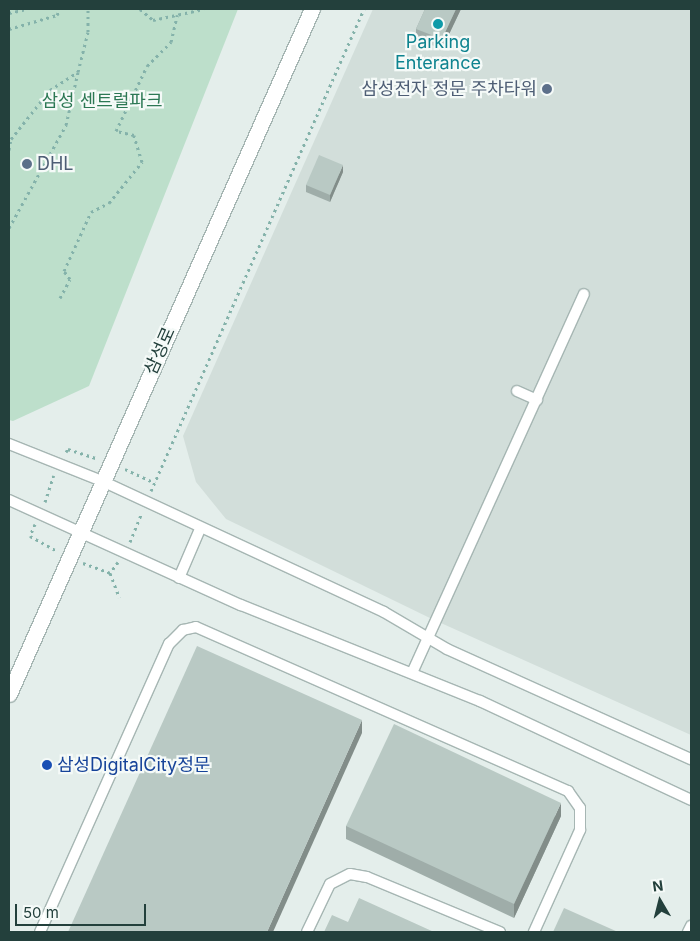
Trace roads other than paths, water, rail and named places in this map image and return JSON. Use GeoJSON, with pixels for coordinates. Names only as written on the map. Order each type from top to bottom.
{"type":"FeatureCollection","features":[{"type":"Feature","properties":{"kind":"street","name":"삼성로"},"geometry":{"type":"LineString","coordinates":[[9,694],[312,9]]}},
{"type":"Feature","properties":{"kind":"lane"},"geometry":{"type":"LineString","coordinates":[[412,674],[431,640],[584,294]]}},
{"type":"Feature","properties":{"kind":"lane"},"geometry":{"type":"LineString","coordinates":[[517,390],[537,400]]}},
{"type":"Feature","properties":{"kind":"lane"},"geometry":{"type":"LineString","coordinates":[[9,444],[102,481],[200,530],[384,612],[431,640],[691,759]]}},
{"type":"Feature","properties":{"kind":"lane"},"geometry":{"type":"LineString","coordinates":[[9,500],[127,551],[179,578],[373,661],[412,674],[691,800]]}},
{"type":"Feature","properties":{"kind":"lane"},"geometry":{"type":"LineString","coordinates":[[179,578],[200,530]]}},
{"type":"Feature","properties":{"kind":"lane"},"geometry":{"type":"LineString","coordinates":[[40,932],[170,644],[183,630],[196,627],[568,791],[580,808],[580,830],[534,932]]}},
{"type":"Feature","properties":{"kind":"lane"},"geometry":{"type":"LineString","coordinates":[[307,932],[330,884],[350,874],[367,877],[500,932]]}},
{"type":"Feature","properties":{"kind":"lane"},"geometry":{"type":"LineString","coordinates":[[688,932],[691,926]]}},
{"type":"Feature","properties":{"kind":"place","name":"Parking Enterance"},"geometry":{"type":"Point","coordinates":[438,24]}},
{"type":"Feature","properties":{"kind":"place","name":"삼성전자 정문 주차타워"},"geometry":{"type":"Point","coordinates":[547,89]}},
{"type":"Feature","properties":{"kind":"place","name":"DHL"},"geometry":{"type":"Point","coordinates":[27,164]}},
{"type":"Feature","properties":{"kind":"place","name":"삼성DigitalCity정문"},"geometry":{"type":"Point","coordinates":[47,765]}},
{"type":"Feature","properties":{"kind":"park label","name":"삼성 센트럴파크"},"geometry":{"type":"Point","coordinates":[102,101]}}]}
